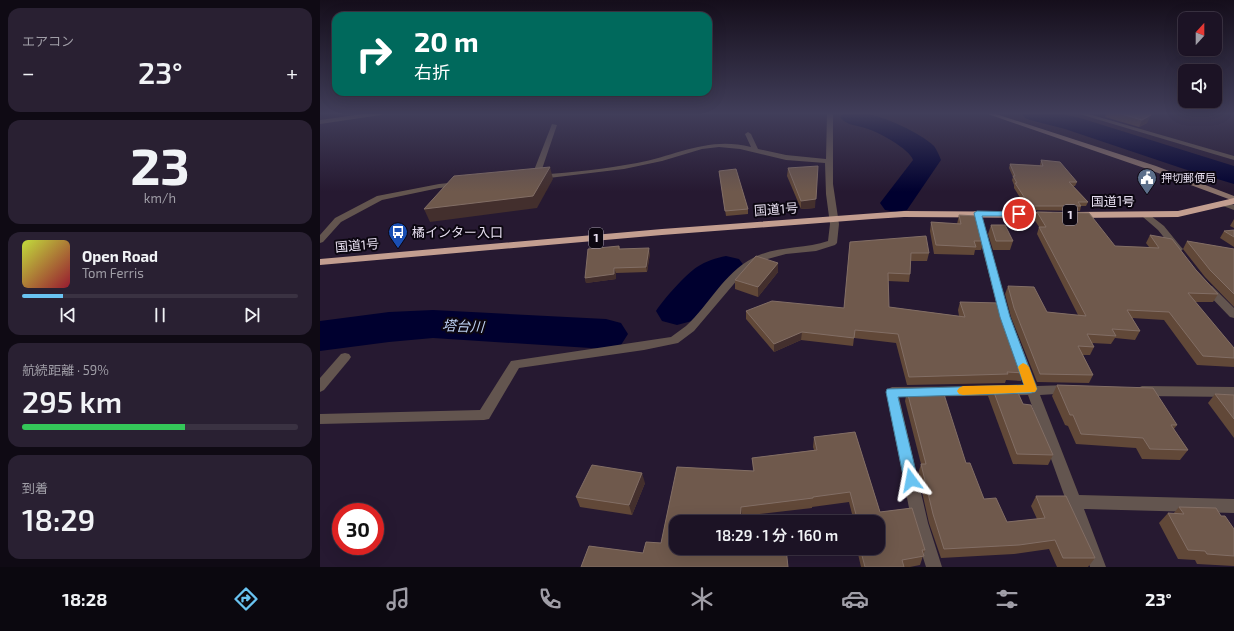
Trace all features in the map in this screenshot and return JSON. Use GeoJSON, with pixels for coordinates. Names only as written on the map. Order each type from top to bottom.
{"type":"FeatureCollection","features":[{"type":"Feature","properties":{"kind":"highway","name":"国道1号"},"geometry":{"type":"LineString","coordinates":[[320,262],[662,232],[872,216],[977,213],[1178,214],[1232,203]]}},
{"type":"Feature","properties":{"kind":"main road"},"geometry":{"type":"LineString","coordinates":[[1067,139],[1152,168],[1232,203]]}},
{"type":"Feature","properties":{"kind":"street"},"geometry":{"type":"LineString","coordinates":[[548,139],[531,178],[600,171],[652,162],[686,152],[718,145],[733,145],[755,149],[771,155],[792,158],[830,161]]}},
{"type":"Feature","properties":{"kind":"street"},"geometry":{"type":"LineString","coordinates":[[749,139],[754,145],[755,149]]}},
{"type":"Feature","properties":{"kind":"street"},"geometry":{"type":"LineString","coordinates":[[320,419],[484,414],[515,364],[644,346],[674,340],[690,328],[741,270],[757,259],[785,251],[816,248],[832,243],[835,235],[835,219],[830,194],[830,139]]}},
{"type":"Feature","properties":{"kind":"street"},"geometry":{"type":"LineString","coordinates":[[1170,139],[1234,158]]}},
{"type":"Feature","properties":{"kind":"street"},"geometry":{"type":"LineString","coordinates":[[320,240],[338,220],[380,198],[439,186],[468,183]]}},
{"type":"Feature","properties":{"kind":"street"},"geometry":{"type":"LineString","coordinates":[[977,213],[1005,317],[1098,567]]}},
{"type":"Feature","properties":{"kind":"street"},"geometry":{"type":"LineString","coordinates":[[1146,215],[1161,228],[1184,258]]}},
{"type":"Feature","properties":{"kind":"street"},"geometry":{"type":"LineString","coordinates":[[1201,280],[1216,298],[1234,314]]}},
{"type":"Feature","properties":{"kind":"street"},"geometry":{"type":"LineString","coordinates":[[320,387],[345,357]]}},
{"type":"Feature","properties":{"kind":"street"},"geometry":{"type":"LineString","coordinates":[[934,567],[920,523],[892,392],[1031,389],[1078,390]]}},
{"type":"Feature","properties":{"kind":"street"},"geometry":{"type":"LineString","coordinates":[[1133,390],[1234,392]]}},
{"type":"Feature","properties":{"kind":"street"},"geometry":{"type":"LineString","coordinates":[[1074,502],[1234,506]]}},
{"type":"Feature","properties":{"kind":"building"},"geometry":{"type":"Polygon","coordinates":[[[1041,160],[1060,162],[1077,182],[1069,182],[1088,202],[1078,202],[1081,206],[1030,206],[1015,183],[1017,183],[1013,176],[1015,176],[1010,164],[1043,166],[1041,160]]]}},
{"type":"Feature","properties":{"kind":"building"},"geometry":{"type":"Polygon","coordinates":[[[818,166],[816,199],[801,201],[788,168],[818,166]]]}},
{"type":"Feature","properties":{"kind":"building"},"geometry":{"type":"Polygon","coordinates":[[[550,167],[533,196],[424,209],[454,176],[550,167]]]}},
{"type":"Feature","properties":{"kind":"building"},"geometry":{"type":"Polygon","coordinates":[[[736,169],[748,209],[725,211],[719,171],[736,169]]]}},
{"type":"Feature","properties":{"kind":"building"},"geometry":{"type":"Polygon","coordinates":[[[1037,212],[1089,213],[1115,246],[1159,248],[1150,235],[1172,239],[1196,270],[1218,294],[1188,293],[1234,348],[1234,358],[1203,356],[1169,312],[1127,310],[1140,331],[1112,329],[1116,336],[1087,334],[1094,347],[1078,346],[1093,375],[1040,374],[1014,308],[1008,286],[1034,287],[1047,312],[1086,316],[1039,227],[1046,227],[1037,212]]]}},
{"type":"Feature","properties":{"kind":"building"},"geometry":{"type":"Polygon","coordinates":[[[959,215],[977,216],[984,241],[974,241],[976,247],[936,245],[931,222],[961,224],[959,215]]]}},
{"type":"Feature","properties":{"kind":"building"},"geometry":{"type":"Polygon","coordinates":[[[991,225],[1005,225],[1013,241],[996,241],[991,225]]]}},
{"type":"Feature","properties":{"kind":"building"},"geometry":{"type":"Polygon","coordinates":[[[1234,230],[1234,237],[1224,231],[1234,230]]]}},
{"type":"Feature","properties":{"kind":"building"},"geometry":{"type":"Polygon","coordinates":[[[926,236],[929,253],[911,253],[910,274],[888,273],[889,307],[965,317],[960,302],[1000,303],[1025,373],[1007,372],[1008,374],[909,377],[898,334],[855,330],[854,338],[802,332],[774,344],[746,311],[772,301],[844,308],[850,242],[926,236]]]}},
{"type":"Feature","properties":{"kind":"building"},"geometry":{"type":"Polygon","coordinates":[[[1187,241],[1234,249],[1234,294],[1210,270],[1187,241]]]}},
{"type":"Feature","properties":{"kind":"building"},"geometry":{"type":"Polygon","coordinates":[[[619,246],[619,249],[649,248],[646,267],[614,268],[614,274],[585,278],[588,249],[619,246]]]}},
{"type":"Feature","properties":{"kind":"building"},"geometry":{"type":"Polygon","coordinates":[[[756,256],[778,263],[758,287],[735,280],[756,256]]]}},
{"type":"Feature","properties":{"kind":"building"},"geometry":{"type":"Polygon","coordinates":[[[1057,385],[1153,388],[1177,425],[1171,425],[1188,450],[1150,449],[1143,438],[1081,434],[1073,415],[1070,415],[1057,385]]]}},
{"type":"Feature","properties":{"kind":"building"},"geometry":{"type":"Polygon","coordinates":[[[1015,386],[1023,404],[1031,405],[1053,455],[1017,454],[992,387],[1015,386]]]}},
{"type":"Feature","properties":{"kind":"building"},"geometry":{"type":"Polygon","coordinates":[[[942,388],[966,463],[970,463],[984,499],[996,498],[1007,522],[1045,518],[1036,496],[1066,496],[1095,558],[1063,558],[1055,540],[1019,545],[944,549],[933,514],[921,464],[926,464],[907,391],[914,391],[913,389],[942,388]]]}},
{"type":"Feature","properties":{"kind":"building"},"geometry":{"type":"Polygon","coordinates":[[[1215,394],[1234,395],[1234,419],[1215,394]]]}},
{"type":"Feature","properties":{"kind":"building"},"geometry":{"type":"Polygon","coordinates":[[[855,432],[880,512],[912,508],[925,550],[922,550],[924,556],[902,560],[904,567],[865,567],[862,555],[885,555],[885,515],[856,515],[850,492],[741,507],[740,515],[669,515],[669,555],[787,555],[788,567],[581,567],[589,546],[643,553],[646,542],[661,543],[677,467],[754,471],[752,458],[817,450],[814,437],[855,432]]]}},
{"type":"Feature","properties":{"kind":"building"},"geometry":{"type":"Polygon","coordinates":[[[592,465],[642,473],[629,505],[576,497],[592,465]]]}},
{"type":"Feature","properties":{"kind":"building"},"geometry":{"type":"Polygon","coordinates":[[[1179,507],[1216,508],[1221,516],[1225,516],[1234,529],[1234,556],[1207,554],[1205,551],[1188,550],[1168,513],[1184,514],[1179,507]]]}},
{"type":"Feature","properties":{"kind":"waterway","name":"塔台川"},"geometry":{"type":"LineString","coordinates":[[896,203],[927,160],[924,152],[906,139]]}},
{"type":"Feature","properties":{"kind":"waterway"},"geometry":{"type":"LineString","coordinates":[[1121,139],[1234,175]]}},
{"type":"Feature","properties":{"kind":"waterway","name":"塔台川"},"geometry":{"type":"LineString","coordinates":[[677,311],[709,276],[726,267]]}},
{"type":"Feature","properties":{"kind":"waterway","name":"塔台川"},"geometry":{"type":"LineString","coordinates":[[320,336],[389,327],[433,324],[606,334]]}},
{"type":"Feature","properties":{"kind":"slow traffic"},"geometry":{"type":"LineString","coordinates":[[963,391],[1031,389],[1023,367]]}},
{"type":"Feature","properties":{"kind":"place","name":"押切郵便局"},"geometry":{"type":"Point","coordinates":[1147,195]}},
{"type":"Feature","properties":{"kind":"place","name":"橘インター入口"},"geometry":{"type":"Point","coordinates":[398,249]}},
{"type":"Feature","properties":{"kind":"route"},"geometry":{"type":"LineString","coordinates":[[911,480],[892,392],[1031,389],[1005,317],[977,213],[1019,214]]}}]}
